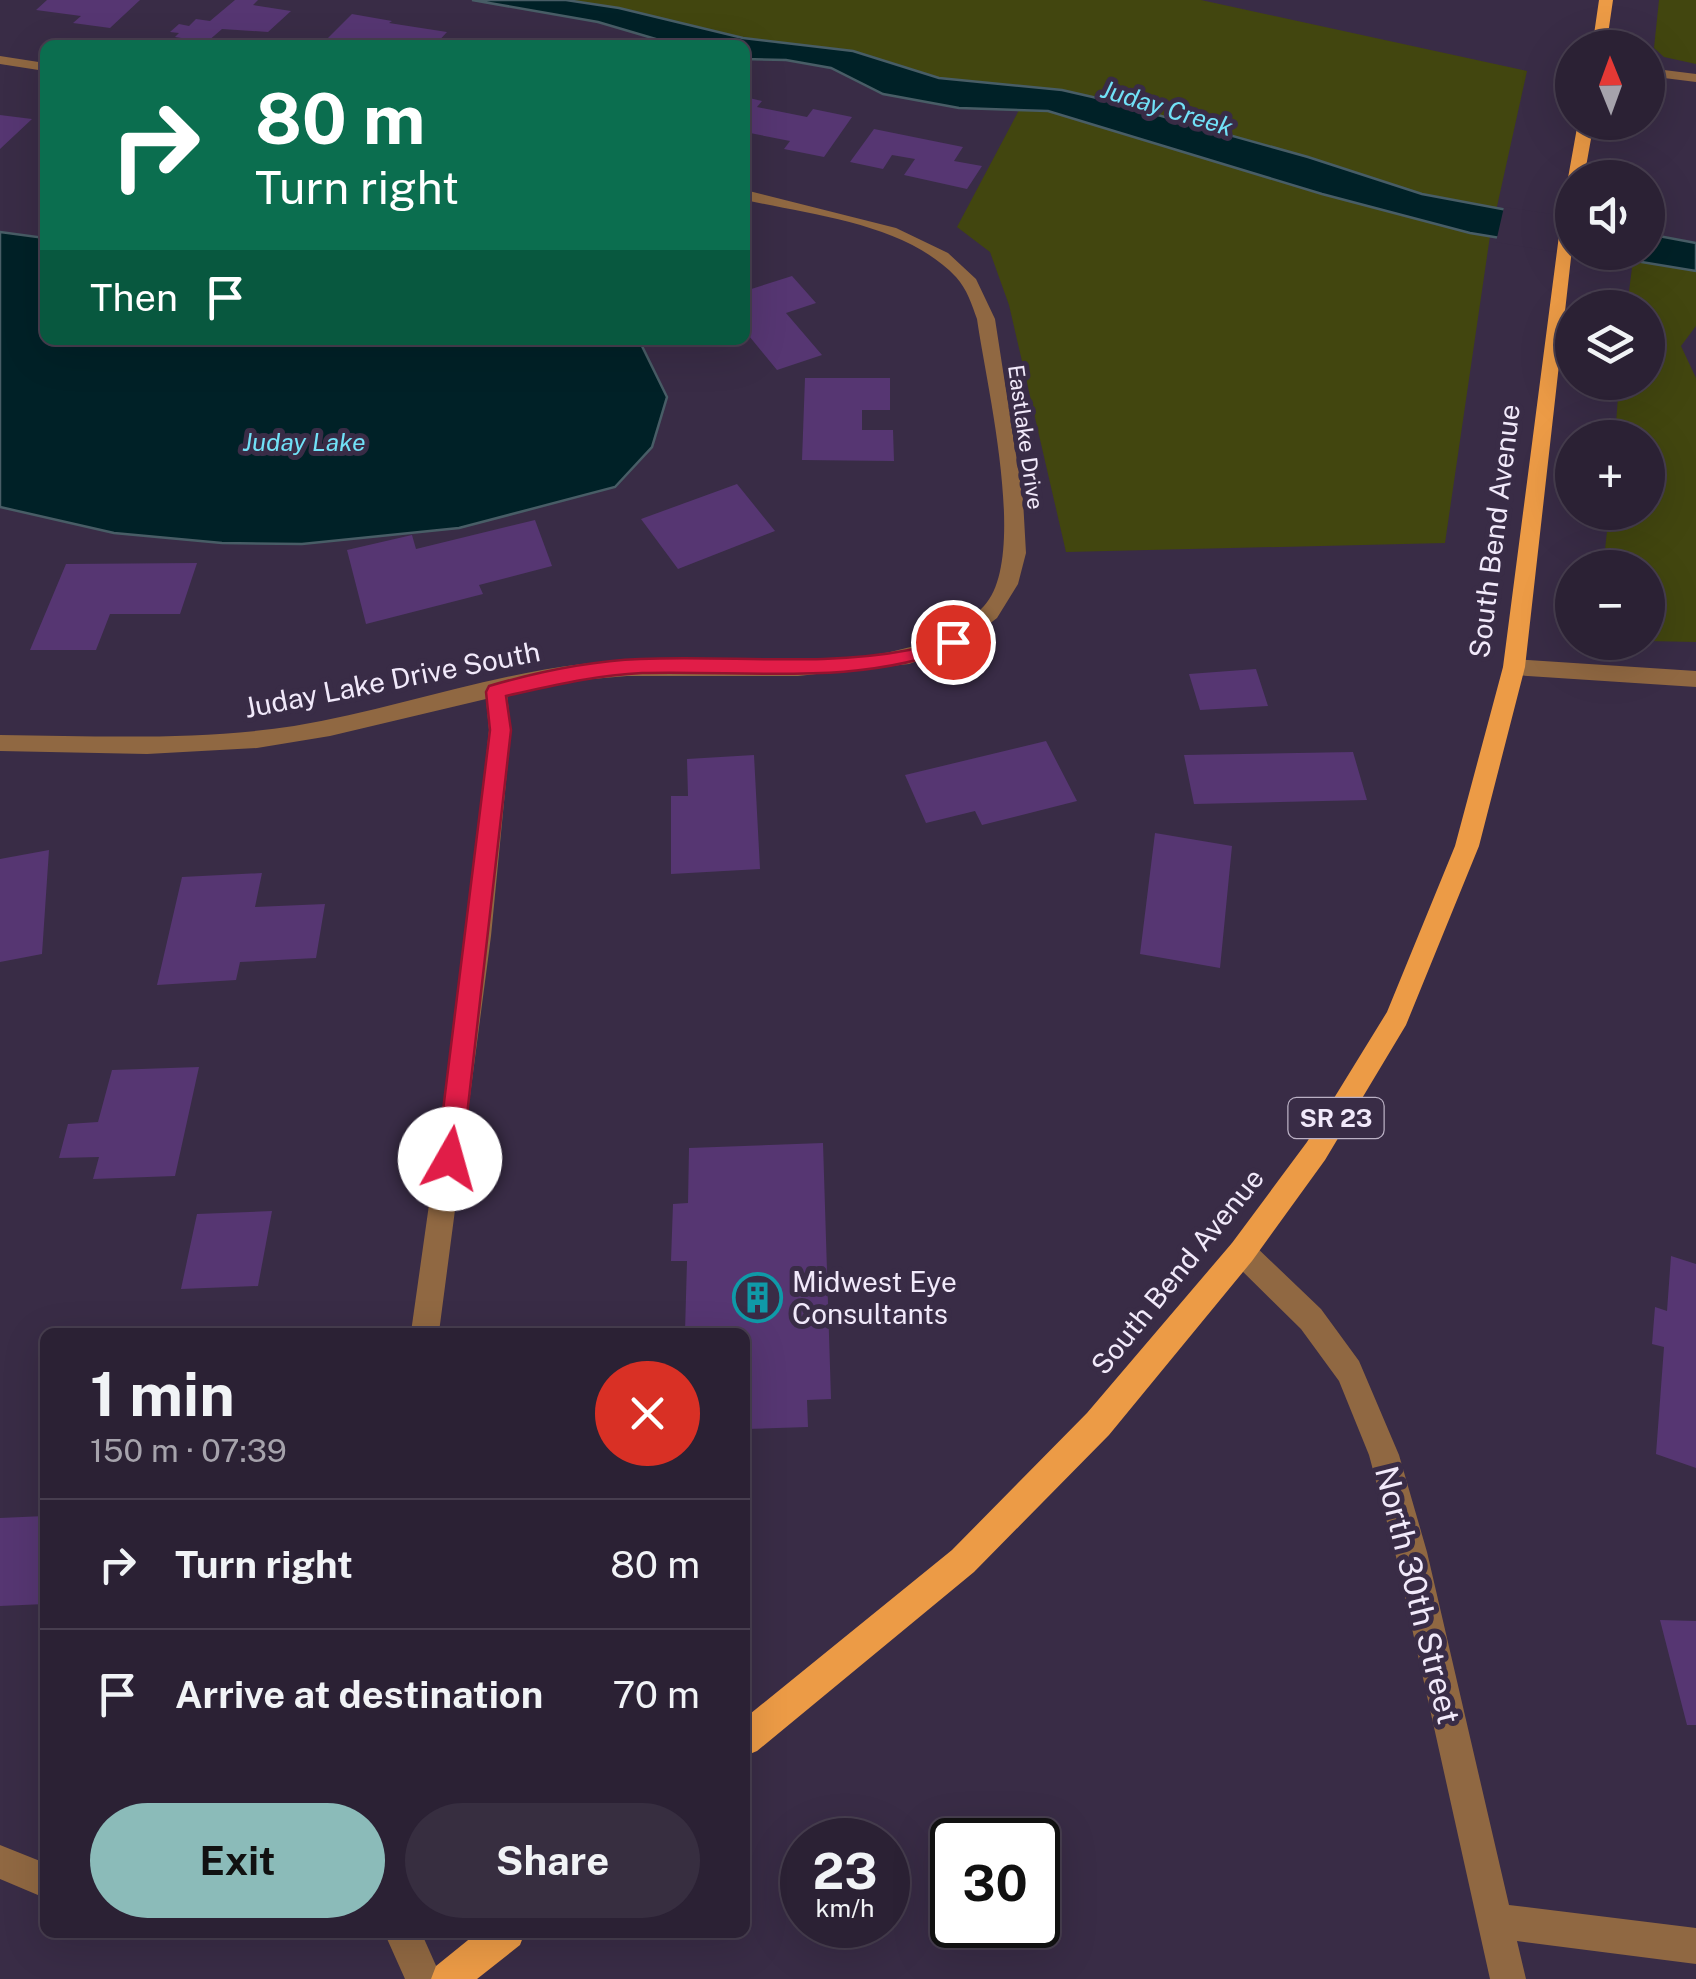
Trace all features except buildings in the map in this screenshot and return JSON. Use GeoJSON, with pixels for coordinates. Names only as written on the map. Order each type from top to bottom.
{"type":"FeatureCollection","features":[{"type":"Feature","properties":{"kind":"main road"},"geometry":{"type":"LineString","coordinates":[[1602,30],[1606,0]]}},
{"type":"Feature","properties":{"kind":"main road","name":"South Bend Avenue"},"geometry":{"type":"LineString","coordinates":[[750,1735],[963,1561],[1098,1424],[1242,1252],[1316,1151],[1397,1017],[1468,846],[1514,668],[1561,270]]}},
{"type":"Feature","properties":{"kind":"main road"},"geometry":{"type":"LineString","coordinates":[[450,1979],[500,1938]]}},
{"type":"Feature","properties":{"kind":"street"},"geometry":{"type":"LineString","coordinates":[[0,60],[40,66]]}},
{"type":"Feature","properties":{"kind":"street"},"geometry":{"type":"LineString","coordinates":[[1665,74],[1696,78]]}},
{"type":"Feature","properties":{"kind":"street","name":"Eastlake Drive"},"geometry":{"type":"LineString","coordinates":[[750,196],[904,236],[936,252],[959,270],[976,291],[986,319],[1016,518],[1014,566],[1009,580],[992,611],[968,632]]}},
{"type":"Feature","properties":{"kind":"street","name":"Juday Lake Drive South"},"geometry":{"type":"LineString","coordinates":[[0,742],[218,742],[290,735],[580,672],[642,666],[870,664],[918,656],[968,632]]}},
{"type":"Feature","properties":{"kind":"street"},"geometry":{"type":"LineString","coordinates":[[1514,668],[1696,678]]}},
{"type":"Feature","properties":{"kind":"street"},"geometry":{"type":"LineString","coordinates":[[426,1328],[478,936],[500,730],[496,692]]}},
{"type":"Feature","properties":{"kind":"street","name":"North 30th Street"},"geometry":{"type":"LineString","coordinates":[[1242,1252],[1311,1319],[1348,1371],[1384,1456],[1411,1552],[1508,1979]]}},
{"type":"Feature","properties":{"kind":"street"},"geometry":{"type":"LineString","coordinates":[[0,1862],[40,1879]]}},
{"type":"Feature","properties":{"kind":"street"},"geometry":{"type":"LineString","coordinates":[[1495,1921],[1696,1946]]}},
{"type":"Feature","properties":{"kind":"street"},"geometry":{"type":"LineString","coordinates":[[405,1938],[424,1979]]}},
{"type":"Feature","properties":{"kind":"green space"},"geometry":{"type":"Polygon","coordinates":[[[566,0],[1201,0],[1527,71],[1496,211],[1422,194],[1308,157],[1062,90],[939,78],[853,51],[743,38],[619,8],[566,0]]]}},
{"type":"Feature","properties":{"kind":"green space"},"geometry":{"type":"Polygon","coordinates":[[[1659,0],[1696,0],[1696,64],[1665,57],[1665,30],[1656,30],[1659,0]]]}},
{"type":"Feature","properties":{"kind":"green space"},"geometry":{"type":"Polygon","coordinates":[[[1019,110],[1048,111],[1322,194],[1490,236],[1445,543],[1066,552],[1009,305],[990,252],[957,227],[1019,110]]]}},
{"type":"Feature","properties":{"kind":"green space"},"geometry":{"type":"Polygon","coordinates":[[[1665,266],[1696,271],[1696,326],[1681,346],[1696,378],[1696,642],[1665,641],[1665,550],[1605,550],[1607,530],[1665,530],[1665,420],[1616,420],[1618,400],[1665,400],[1665,290],[1629,290],[1632,270],[1665,270],[1665,266]]]}},
{"type":"Feature","properties":{"kind":"water"},"geometry":{"type":"Polygon","coordinates":[[[472,0],[566,0],[619,8],[743,38],[853,51],[939,78],[1062,90],[1308,157],[1422,194],[1555,219],[1555,247],[1470,233],[1322,194],[1048,111],[959,108],[883,94],[831,68],[786,60],[750,59],[750,40],[659,40],[598,22],[472,0]]]}},
{"type":"Feature","properties":{"kind":"water","name":"Juday Lake"},"geometry":{"type":"Polygon","coordinates":[[[0,232],[40,237],[40,345],[641,345],[667,397],[652,447],[615,487],[459,528],[302,544],[222,543],[114,533],[0,507],[0,232]]]}},
{"type":"Feature","properties":{"kind":"water"},"geometry":{"type":"Polygon","coordinates":[[[1665,237],[1696,243],[1696,271],[1665,266],[1665,237]]]}},
{"type":"Feature","properties":{"kind":"pier"},"geometry":{"type":"Polygon","coordinates":[[[1504,207],[1555,214],[1555,252],[1496,242],[1504,207]]]}},
{"type":"Feature","properties":{"kind":"place","name":"Midwest Eye Consultants"},"geometry":{"type":"Point","coordinates":[757,1297]}},
{"type":"Feature","properties":{"kind":"route"},"geometry":{"type":"LineString","coordinates":[[450,1159],[500,730],[496,692],[580,672],[642,666],[870,664],[918,656],[953,642]]}},
{"type":"Feature","properties":{"kind":"water label","name":"Juday Creek"},"geometry":{"type":"Point","coordinates":[1167,108]}}]}
